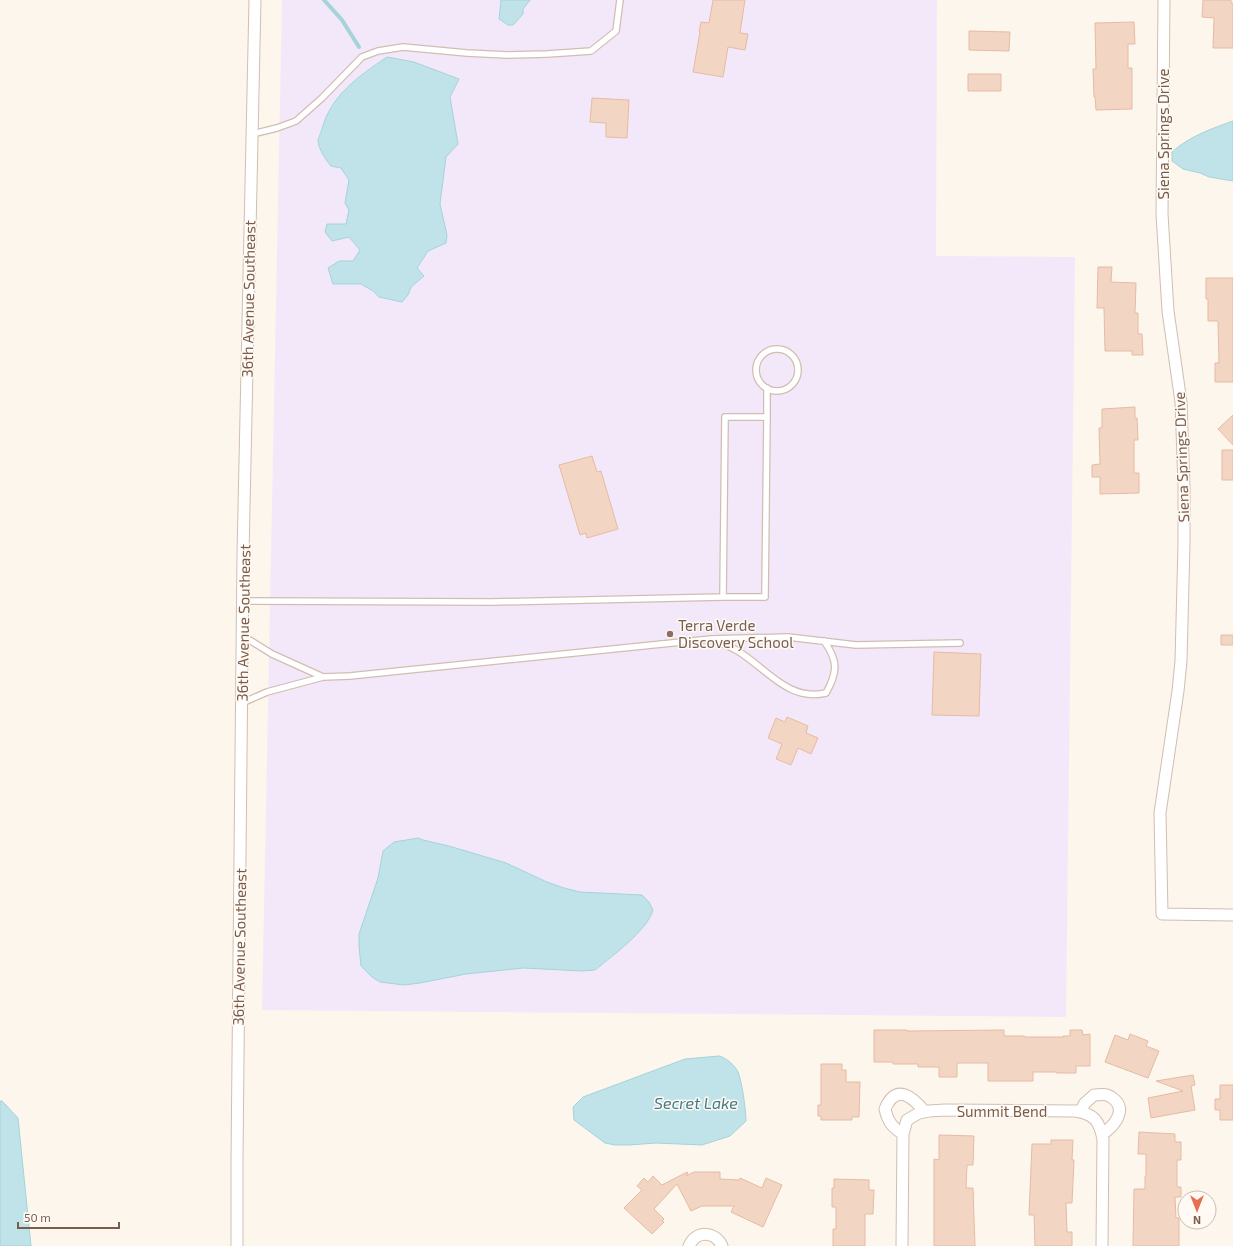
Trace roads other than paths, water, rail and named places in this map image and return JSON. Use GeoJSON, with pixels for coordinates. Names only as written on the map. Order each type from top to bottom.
{"type":"FeatureCollection","features":[{"type":"Feature","properties":{"kind":"street","name":"36th Avenue Southeast"},"geometry":{"type":"LineString","coordinates":[[237,1246],[243,601],[255,0]]}},
{"type":"Feature","properties":{"kind":"street","name":"Siena Springs Drive"},"geometry":{"type":"LineString","coordinates":[[1164,0],[1162,214],[1168,311],[1181,402],[1184,486],[1184,544],[1181,661],[1160,813],[1162,914],[1233,915]]}},
{"type":"Feature","properties":{"kind":"street"},"geometry":{"type":"LineString","coordinates":[[902,1246],[903,1134],[887,1119],[885,1109],[891,1097],[897,1095],[909,1096],[916,1100],[925,1112]]}},
{"type":"Feature","properties":{"kind":"street"},"geometry":{"type":"LineString","coordinates":[[1102,1134],[1116,1121],[1120,1109],[1117,1102],[1107,1095],[1094,1095],[1085,1103],[1080,1112],[1094,1118],[1102,1134],[1102,1246]]}},
{"type":"Feature","properties":{"kind":"street","name":"Summit Bend"},"geometry":{"type":"LineString","coordinates":[[903,1134],[907,1120],[925,1112],[945,1110],[1080,1112]]}},
{"type":"Feature","properties":{"kind":"street"},"geometry":{"type":"LineString","coordinates":[[689,1246],[691,1241],[696,1237],[702,1234],[708,1234],[716,1237],[722,1246]]}},
{"type":"Feature","properties":{"kind":"lane"},"geometry":{"type":"LineString","coordinates":[[252,134],[278,128],[296,121],[322,98],[362,57],[378,51],[403,47],[507,55],[591,51],[616,31],[620,0]]}},
{"type":"Feature","properties":{"kind":"lane"},"geometry":{"type":"LineString","coordinates":[[776,348],[783,349],[794,358],[797,364],[798,371],[796,377],[793,383],[787,388],[774,391],[767,388],[758,379],[756,365],[758,359],[769,350],[776,348]]}},
{"type":"Feature","properties":{"kind":"lane"},"geometry":{"type":"LineString","coordinates":[[243,601],[492,602],[765,597],[767,388]]}},
{"type":"Feature","properties":{"kind":"lane"},"geometry":{"type":"LineString","coordinates":[[723,597],[725,417],[767,418]]}},
{"type":"Feature","properties":{"kind":"lane"},"geometry":{"type":"LineString","coordinates":[[243,636],[272,654],[323,677]]}},
{"type":"Feature","properties":{"kind":"lane"},"geometry":{"type":"LineString","coordinates":[[242,703],[267,692],[323,677],[350,676],[711,639],[788,638],[856,645],[960,643]]}},
{"type":"Feature","properties":{"kind":"lane"},"geometry":{"type":"LineString","coordinates":[[711,639],[737,650],[779,683],[800,692],[815,695],[826,693],[832,683],[835,672],[832,652],[824,641]]}},
{"type":"Feature","properties":{"kind":"water"},"geometry":{"type":"Polygon","coordinates":[[[501,0],[530,0],[523,9],[523,14],[513,25],[508,25],[499,19],[501,0]]]}},
{"type":"Feature","properties":{"kind":"water"},"geometry":{"type":"Polygon","coordinates":[[[387,57],[414,62],[459,79],[450,97],[458,144],[446,157],[440,204],[447,235],[446,243],[428,251],[417,268],[424,276],[411,287],[408,295],[402,302],[379,297],[373,291],[361,284],[333,284],[328,268],[339,261],[353,261],[360,250],[349,237],[332,241],[325,232],[327,224],[346,224],[349,210],[345,203],[349,180],[341,168],[331,166],[329,164],[321,151],[318,141],[326,117],[339,96],[366,71],[387,57]]]}},
{"type":"Feature","properties":{"kind":"water"},"geometry":{"type":"Polygon","coordinates":[[[1233,121],[1233,181],[1209,177],[1183,169],[1172,161],[1172,152],[1185,142],[1209,130],[1233,121]]]}},
{"type":"Feature","properties":{"kind":"water"},"geometry":{"type":"Polygon","coordinates":[[[418,838],[506,863],[547,882],[564,888],[580,892],[642,895],[649,902],[653,910],[644,926],[636,935],[595,970],[582,971],[524,968],[466,974],[404,985],[380,982],[372,977],[361,966],[359,934],[378,878],[383,851],[394,842],[418,838]]]}},
{"type":"Feature","properties":{"kind":"water","name":"Secret Lake"},"geometry":{"type":"Polygon","coordinates":[[[719,1056],[730,1062],[737,1069],[745,1103],[746,1121],[730,1136],[702,1145],[656,1143],[615,1145],[605,1143],[574,1120],[573,1107],[583,1097],[685,1059],[719,1056]]]}},
{"type":"Feature","properties":{"kind":"water"},"geometry":{"type":"Polygon","coordinates":[[[0,1101],[2,1101],[18,1118],[31,1246],[0,1246],[0,1101]]]}},
{"type":"Feature","properties":{"kind":"waterway"},"geometry":{"type":"LineString","coordinates":[[324,0],[342,20],[359,47]]}},
{"type":"Feature","properties":{"kind":"place","name":"Terra Verde Discovery School"},"geometry":{"type":"Point","coordinates":[670,634]}}]}
